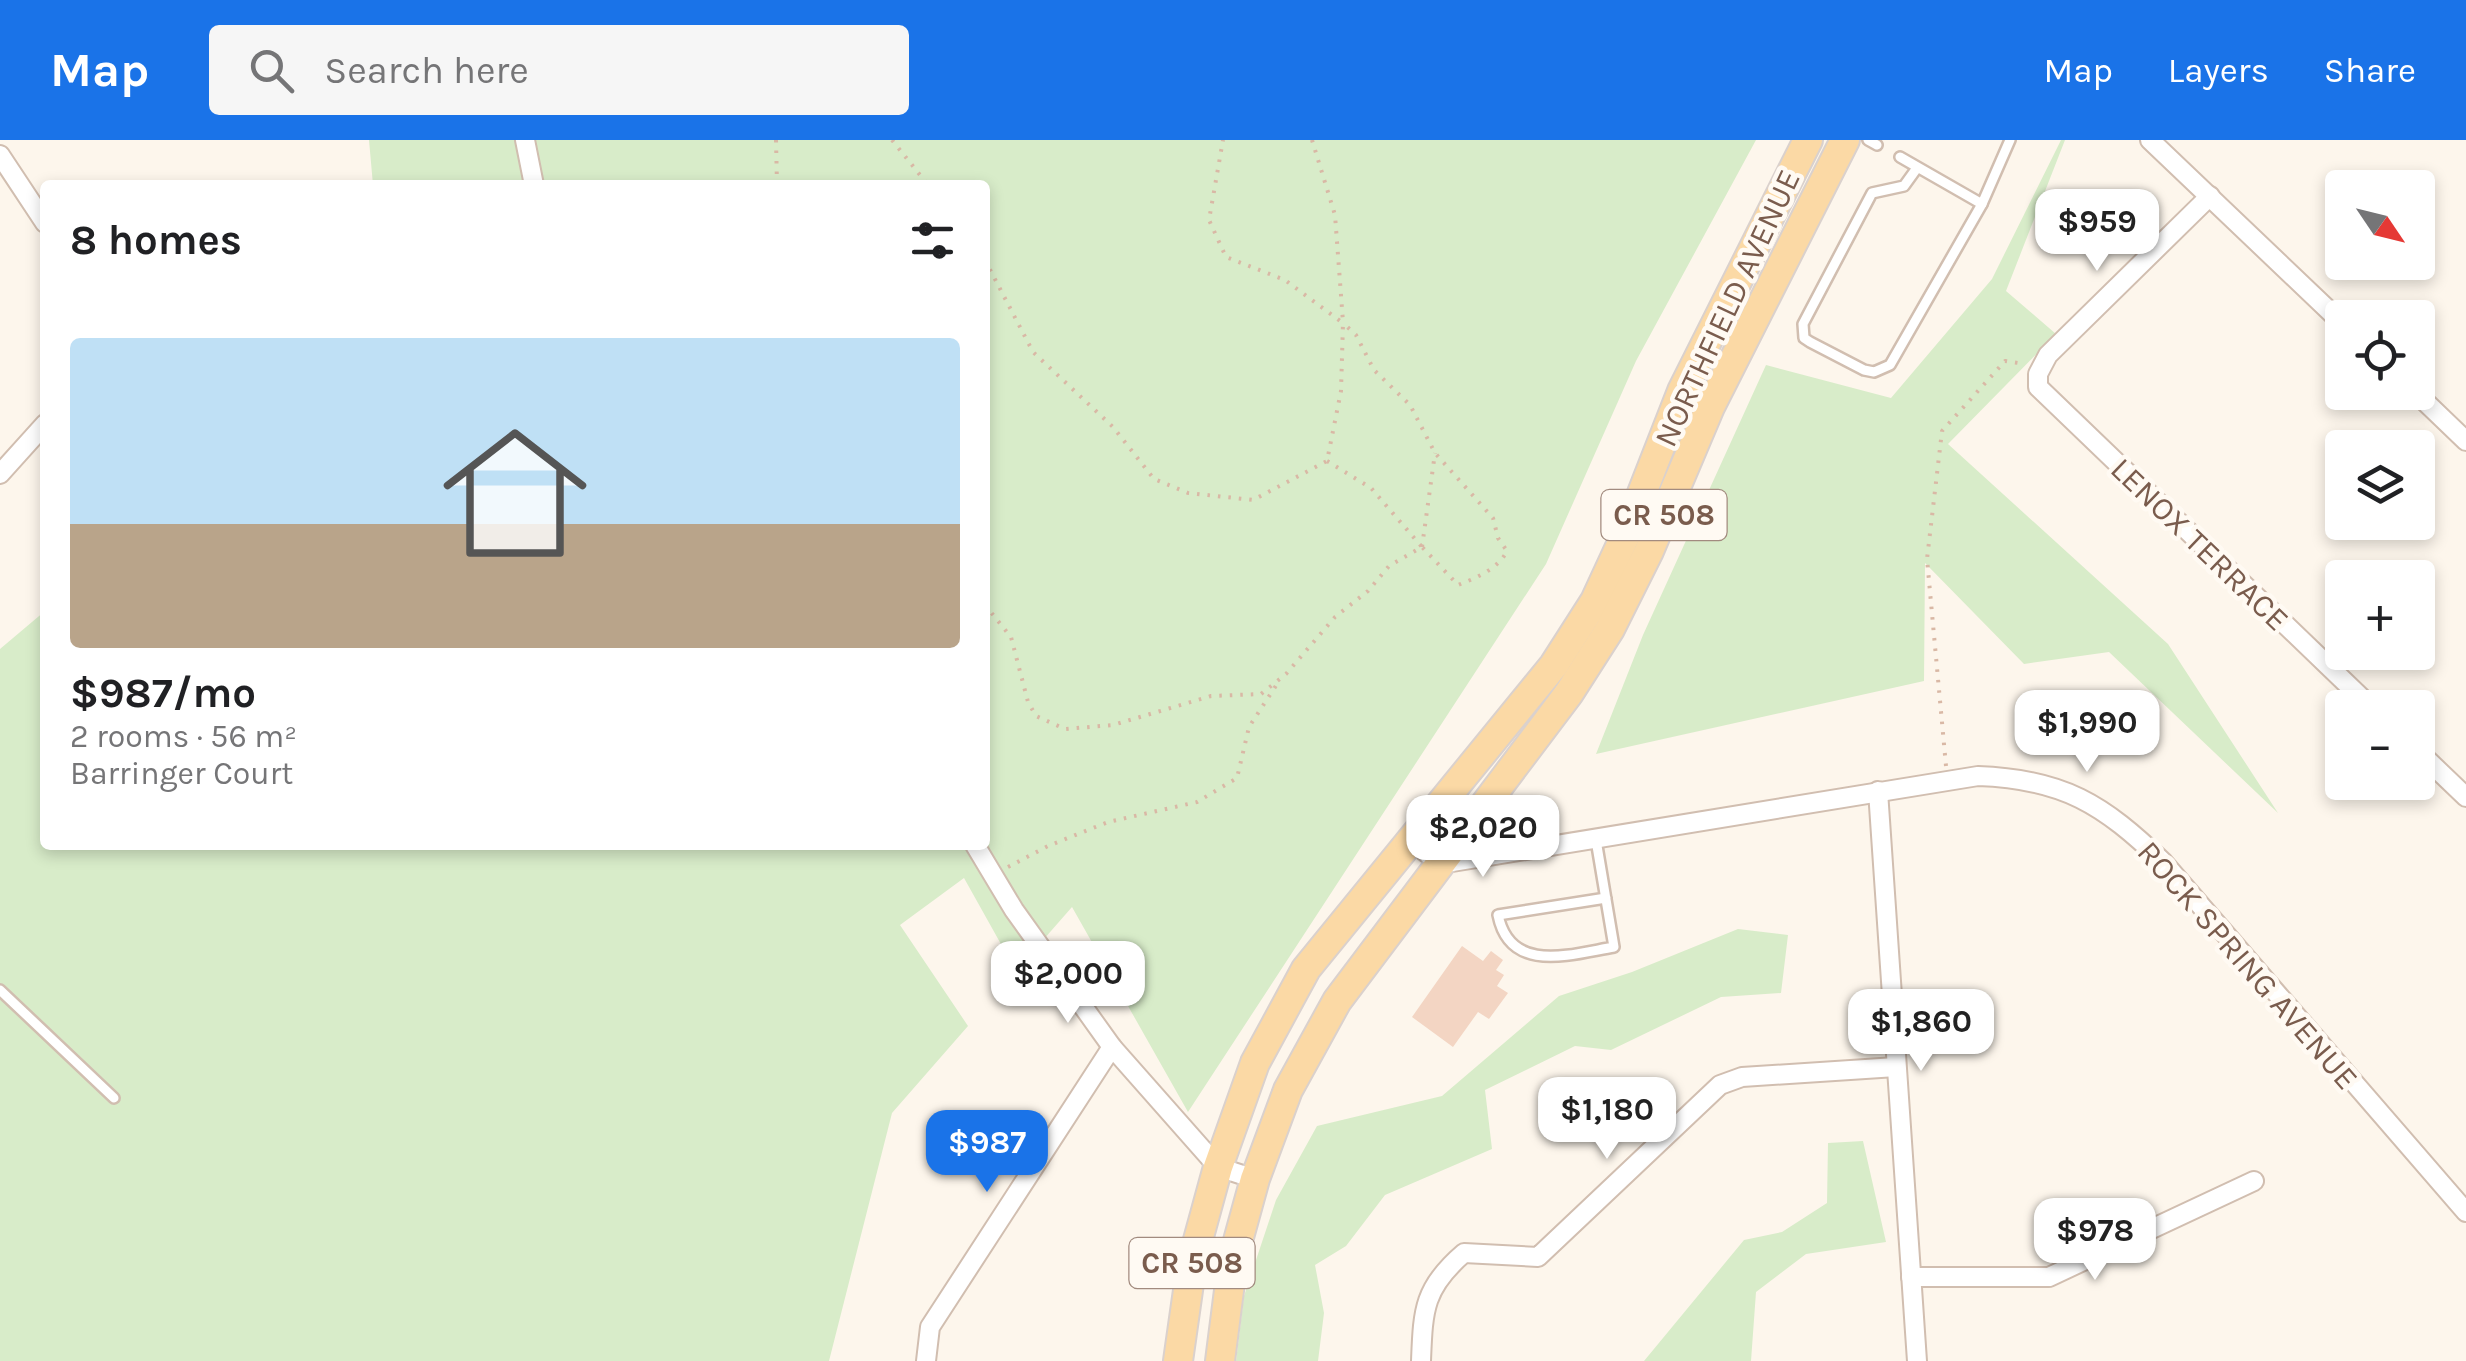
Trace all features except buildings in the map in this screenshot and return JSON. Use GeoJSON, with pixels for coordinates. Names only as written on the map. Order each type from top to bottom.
{"type":"FeatureCollection","features":[{"type":"Feature","properties":{"kind":"main road","name":"NORTHFIELD AVENUE"},"geometry":{"type":"LineString","coordinates":[[1178,1361],[1192,1262],[1218,1167],[1255,1063],[1306,970],[1554,665],[1595,601],[1682,391],[1808,140]]}},
{"type":"Feature","properties":{"kind":"main road","name":"NORTHFIELD AVENUE"},"geometry":{"type":"LineString","coordinates":[[1220,1361],[1234,1259],[1256,1178],[1288,1090],[1337,1001],[1569,694],[1610,630],[1649,551],[1710,407],[1846,140]]}},
{"type":"Feature","properties":{"kind":"street"},"geometry":{"type":"LineString","coordinates":[[524,140],[533,180]]}},
{"type":"Feature","properties":{"kind":"street"},"geometry":{"type":"LineString","coordinates":[[2150,140],[2325,307]]}},
{"type":"Feature","properties":{"kind":"street"},"geometry":{"type":"LineString","coordinates":[[0,155],[40,215]]}},
{"type":"Feature","properties":{"kind":"street"},"geometry":{"type":"LineString","coordinates":[[2040,371],[2048,356],[2210,196]]}},
{"type":"Feature","properties":{"kind":"street","name":"LENOX TERRACE"},"geometry":{"type":"LineString","coordinates":[[2040,371],[2038,387],[2045,397],[2353,690]]}},
{"type":"Feature","properties":{"kind":"street"},"geometry":{"type":"LineString","coordinates":[[2434,410],[2466,441]]}},
{"type":"Feature","properties":{"kind":"street"},"geometry":{"type":"LineString","coordinates":[[0,474],[40,430]]}},
{"type":"Feature","properties":{"kind":"street"},"geometry":{"type":"LineString","coordinates":[[2435,767],[2466,797]]}},
{"type":"Feature","properties":{"kind":"street","name":"ROCK SPRING AVENUE"},"geometry":{"type":"LineString","coordinates":[[1440,864],[1948,780],[1978,776],[2046,782],[2127,828],[2163,862],[2466,1212]]}},
{"type":"Feature","properties":{"kind":"street"},"geometry":{"type":"LineString","coordinates":[[1878,791],[1916,1361]]}},
{"type":"Feature","properties":{"kind":"street"},"geometry":{"type":"LineString","coordinates":[[1474,817],[1492,840],[1519,850]]}},
{"type":"Feature","properties":{"kind":"street"},"geometry":{"type":"LineString","coordinates":[[1412,840],[1440,864]]}},
{"type":"Feature","properties":{"kind":"street"},"geometry":{"type":"LineString","coordinates":[[978,850],[1014,910],[1112,1046],[1218,1167],[1256,1178]]}},
{"type":"Feature","properties":{"kind":"street"},"geometry":{"type":"LineString","coordinates":[[926,1361],[930,1327],[1112,1046]]}},
{"type":"Feature","properties":{"kind":"street"},"geometry":{"type":"LineString","coordinates":[[1421,1361],[1426,1298],[1448,1267],[1464,1253],[1538,1257],[1720,1085],[1742,1078],[1896,1066]]}},
{"type":"Feature","properties":{"kind":"street"},"geometry":{"type":"LineString","coordinates":[[1910,1277],[2049,1278],[2254,1180]]}},
{"type":"Feature","properties":{"kind":"lane"},"geometry":{"type":"LineString","coordinates":[[1917,168],[1904,186],[1872,194],[1802,324],[1804,338],[1864,370],[1874,372],[1890,366],[1982,204],[2010,140]]}},
{"type":"Feature","properties":{"kind":"lane"},"geometry":{"type":"LineString","coordinates":[[1900,158],[1982,204]]}},
{"type":"Feature","properties":{"kind":"lane"},"geometry":{"type":"LineString","coordinates":[[1596,837],[1614,946],[1544,959],[1520,949],[1501,928],[1498,915],[1606,898]]}},
{"type":"Feature","properties":{"kind":"lane"},"geometry":{"type":"LineString","coordinates":[[0,990],[114,1098]]}},
{"type":"Feature","properties":{"kind":"path"},"geometry":{"type":"LineString","coordinates":[[776,140],[776,180]]}},
{"type":"Feature","properties":{"kind":"path"},"geometry":{"type":"LineString","coordinates":[[892,140],[924,180]]}},
{"type":"Feature","properties":{"kind":"path"},"geometry":{"type":"LineString","coordinates":[[1223,140],[1209,220],[1226,257],[1285,280],[1356,335],[1374,370],[1410,404],[1435,453],[1493,518],[1498,538],[1507,551],[1505,558],[1458,585],[1371,488],[1328,462]]}},
{"type":"Feature","properties":{"kind":"path"},"geometry":{"type":"LineString","coordinates":[[1312,140],[1335,216],[1343,324],[1342,391],[1328,462]]}},
{"type":"Feature","properties":{"kind":"path"},"geometry":{"type":"LineString","coordinates":[[990,269],[1034,352],[1113,427],[1154,479],[1188,493],[1253,500],[1328,462]]}},
{"type":"Feature","properties":{"kind":"path"},"geometry":{"type":"LineString","coordinates":[[1948,780],[1927,560],[1942,431],[2006,361],[2040,371]]}},
{"type":"Feature","properties":{"kind":"path"},"geometry":{"type":"LineString","coordinates":[[1422,547],[1435,453]]}},
{"type":"Feature","properties":{"kind":"path"},"geometry":{"type":"LineString","coordinates":[[1002,870],[1108,822],[1197,802],[1237,778],[1249,727],[1286,674],[1336,617],[1368,591],[1389,566],[1422,547]]}},
{"type":"Feature","properties":{"kind":"path"},"geometry":{"type":"LineString","coordinates":[[990,611],[1012,637],[1028,702],[1036,716],[1065,729],[1113,725],[1211,696],[1261,694],[1286,674]]}},
{"type":"Feature","properties":{"kind":"green space"},"geometry":{"type":"Polygon","coordinates":[[[369,140],[1756,140],[1636,361],[1546,564],[1188,1112],[1072,907],[1016,971],[964,878],[900,925],[968,1026],[892,1113],[829,1361],[0,1361],[0,649],[40,615],[40,850],[990,850],[990,180],[373,180],[369,140]]]}},
{"type":"Feature","properties":{"kind":"green space"},"geometry":{"type":"Polygon","coordinates":[[[2061,140],[2065,140],[2006,291],[2056,334],[1948,444],[2168,644],[2278,813],[2109,652],[2024,664],[1925,563],[1924,681],[1596,754],[1643,635],[1766,365],[1891,398],[1992,279],[2061,140]]]}},
{"type":"Feature","properties":{"kind":"green space"},"geometry":{"type":"Polygon","coordinates":[[[1738,929],[1788,935],[1781,993],[1721,997],[1611,1050],[1575,1046],[1485,1090],[1492,1149],[1385,1195],[1346,1246],[1315,1265],[1324,1313],[1318,1361],[1236,1361],[1244,1296],[1276,1200],[1317,1126],[1442,1096],[1559,996],[1632,972],[1738,929]]]}},
{"type":"Feature","properties":{"kind":"green space"},"geometry":{"type":"Polygon","coordinates":[[[1863,1141],[1886,1242],[1806,1254],[1756,1292],[1751,1361],[1644,1361],[1744,1240],[1782,1232],[1827,1203],[1828,1143],[1863,1141]]]}}]}
